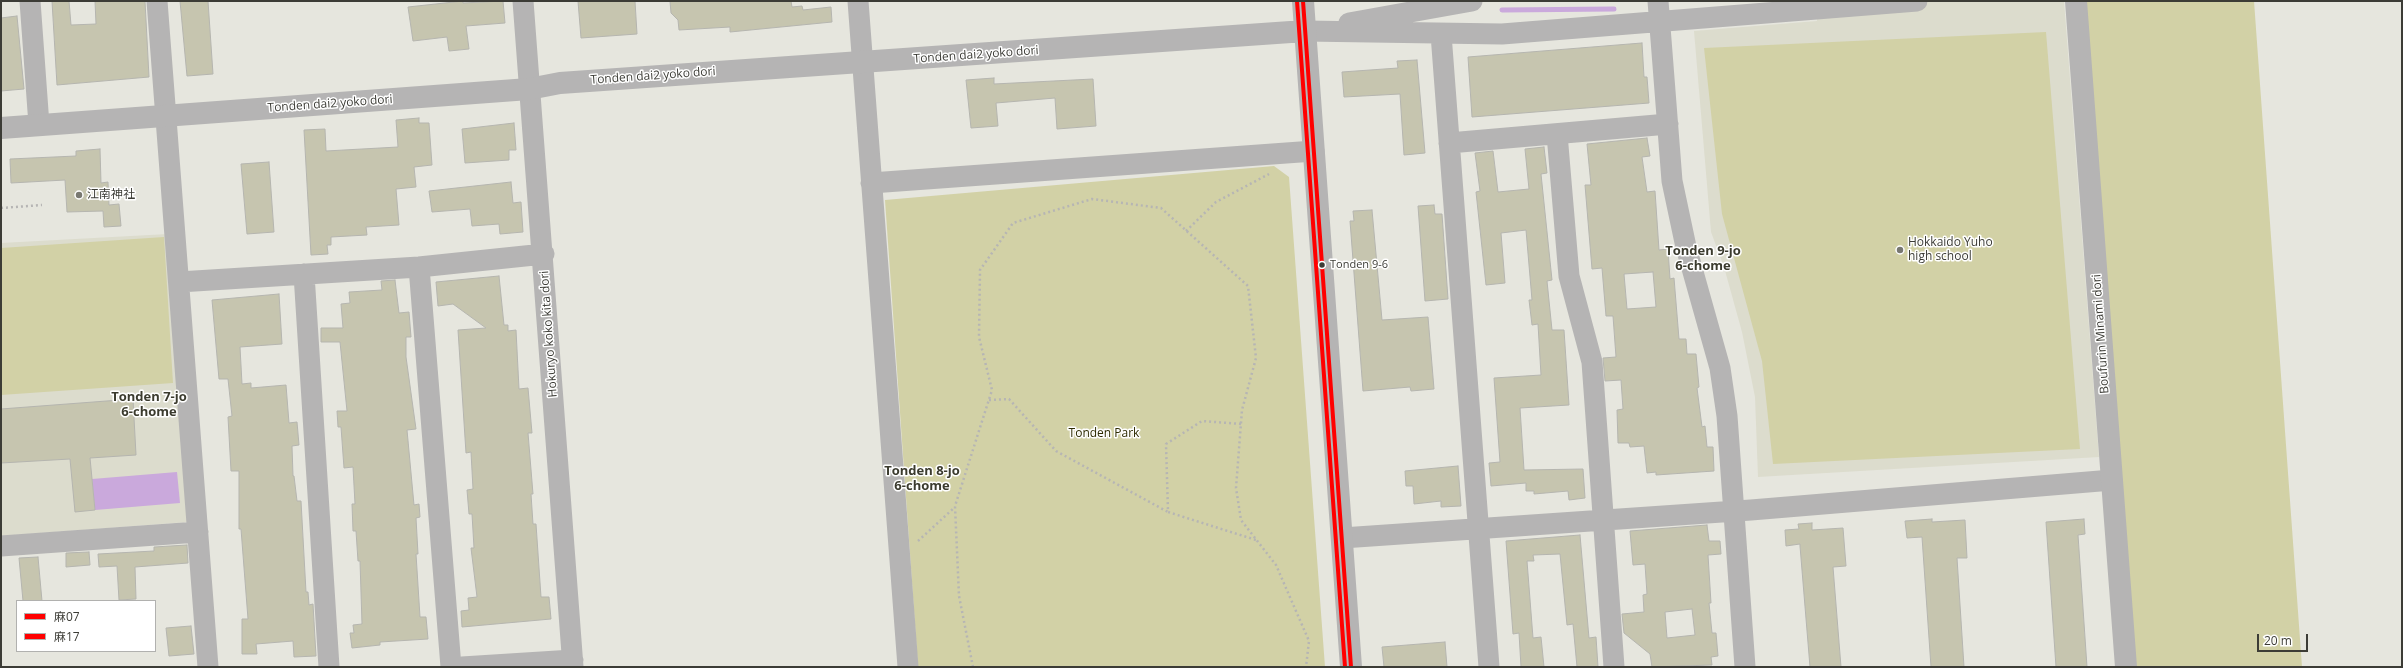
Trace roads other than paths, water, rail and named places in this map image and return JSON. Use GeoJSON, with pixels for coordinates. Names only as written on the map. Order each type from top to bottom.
{"type":"FeatureCollection","features":[{"type":"Feature","properties":{"kind":"street"},"geometry":{"type":"LineString","coordinates":[[30,1],[40,125]]}},
{"type":"Feature","properties":{"kind":"street"},"geometry":{"type":"LineString","coordinates":[[157,1],[208,667]]}},
{"type":"Feature","properties":{"kind":"street","name":"Hokuryo koko kita dori"},"geometry":{"type":"LineString","coordinates":[[523,1],[529,89],[544,254],[573,664]]}},
{"type":"Feature","properties":{"kind":"street"},"geometry":{"type":"LineString","coordinates":[[858,1],[908,667]]}},
{"type":"Feature","properties":{"kind":"street"},"geometry":{"type":"LineString","coordinates":[[1303,1],[1351,667]]}},
{"type":"Feature","properties":{"kind":"street"},"geometry":{"type":"LineString","coordinates":[[1305,31],[1472,1]]}},
{"type":"Feature","properties":{"kind":"street"},"geometry":{"type":"LineString","coordinates":[[1658,1],[1672,181],[1686,248],[1720,368],[1726,416],[1745,667]]}},
{"type":"Feature","properties":{"kind":"street"},"geometry":{"type":"LineString","coordinates":[[1305,31],[1502,34],[1917,1]]}},
{"type":"Feature","properties":{"kind":"street","name":"Boufurin Minami dori"},"geometry":{"type":"LineString","coordinates":[[2076,1],[2126,667]]}},
{"type":"Feature","properties":{"kind":"street","name":"Tonden dai2 yoko dori"},"geometry":{"type":"LineString","coordinates":[[1,128],[529,89],[560,83],[863,64],[1305,31]]}},
{"type":"Feature","properties":{"kind":"street"},"geometry":{"type":"LineString","coordinates":[[1441,34],[1488,667]]}},
{"type":"Feature","properties":{"kind":"street"},"geometry":{"type":"LineString","coordinates":[[1449,143],[1668,124]]}},
{"type":"Feature","properties":{"kind":"street"},"geometry":{"type":"LineString","coordinates":[[1556,134],[1569,276],[1592,362],[1614,667]]}},
{"type":"Feature","properties":{"kind":"street"},"geometry":{"type":"LineString","coordinates":[[871,183],[1314,151]]}},
{"type":"Feature","properties":{"kind":"street"},"geometry":{"type":"LineString","coordinates":[[179,282],[419,267],[544,254]]}},
{"type":"Feature","properties":{"kind":"street"},"geometry":{"type":"LineString","coordinates":[[419,267],[451,667]]}},
{"type":"Feature","properties":{"kind":"street"},"geometry":{"type":"LineString","coordinates":[[304,274],[329,667]]}},
{"type":"Feature","properties":{"kind":"street"},"geometry":{"type":"LineString","coordinates":[[1342,538],[1733,511],[2112,480]]}},
{"type":"Feature","properties":{"kind":"street"},"geometry":{"type":"LineString","coordinates":[[1,546],[198,532]]}},
{"type":"Feature","properties":{"kind":"street"},"geometry":{"type":"LineString","coordinates":[[462,667],[573,664]]}},
{"type":"Feature","properties":{"kind":"waterway"},"geometry":{"type":"LineString","coordinates":[[1502,10],[1614,9]]}},
{"type":"Feature","properties":{"kind":"place","name":"江南神社"},"geometry":{"type":"Point","coordinates":[79,195]}},
{"type":"Feature","properties":{"kind":"place","name":"Hokkaido Yuho high school"},"geometry":{"type":"Point","coordinates":[1900,250]}},
{"type":"Feature","properties":{"kind":"place","name":"Tonden 9-6"},"geometry":{"type":"Point","coordinates":[1322,265]}},
{"type":"Feature","properties":{"kind":"district","name":"Tonden 9-jo 6-chome"},"geometry":{"type":"Point","coordinates":[1703,258]}},
{"type":"Feature","properties":{"kind":"district","name":"Tonden 7-jo 6-chome"},"geometry":{"type":"Point","coordinates":[149,404]}},
{"type":"Feature","properties":{"kind":"district","name":"Tonden 8-jo 6-chome"},"geometry":{"type":"Point","coordinates":[922,478]}},
{"type":"Feature","properties":{"kind":"park label","name":"Tonden Park"},"geometry":{"type":"Point","coordinates":[1104,434]}}]}
